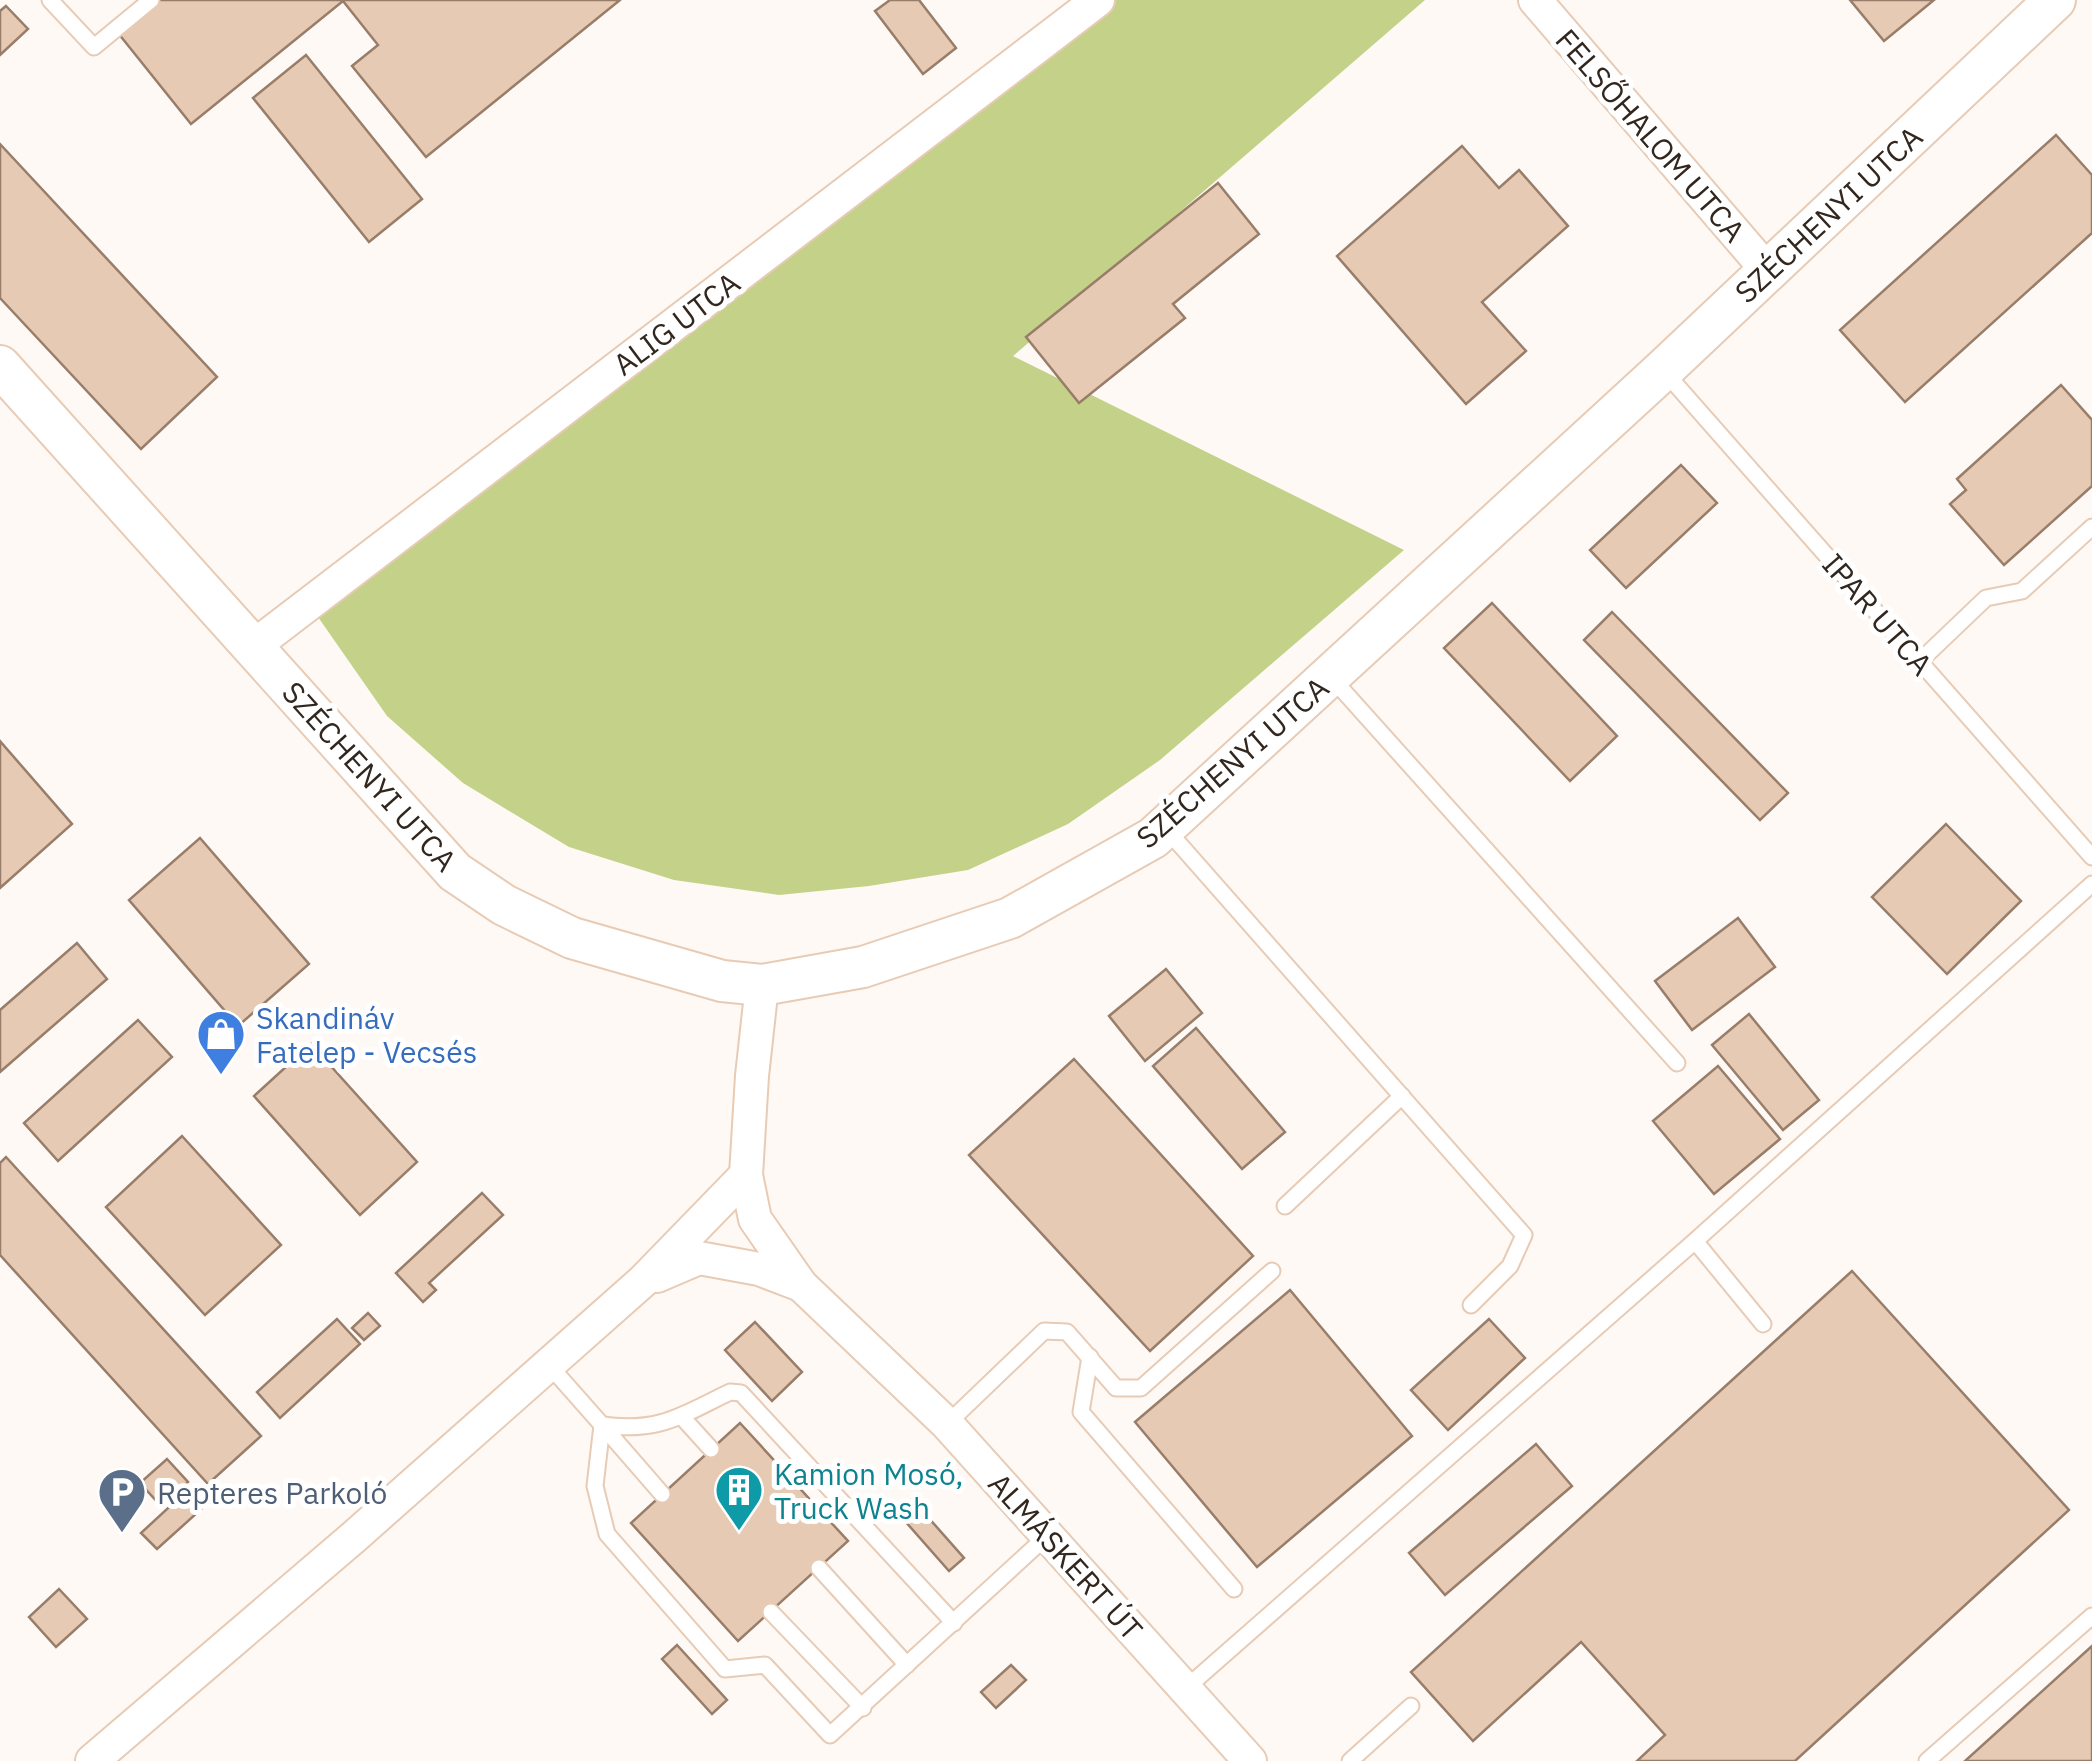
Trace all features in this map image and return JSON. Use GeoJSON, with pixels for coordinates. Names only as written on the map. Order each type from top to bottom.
{"type":"FeatureCollection","features":[{"type":"Feature","properties":{"kind":"street","name":"ALIG UTCA"},"geometry":{"type":"LineString","coordinates":[[254,646],[1098,0]]}},
{"type":"Feature","properties":{"kind":"street","name":"FELSŐHALOM UTCA"},"geometry":{"type":"LineString","coordinates":[[1536,0],[1767,270]]}},
{"type":"Feature","properties":{"kind":"street","name":"SZÉCHENYI UTCA"},"geometry":{"type":"LineString","coordinates":[[0,366],[455,872],[504,905],[572,938],[722,982],[762,984],[863,967],[1010,918],[1153,838],[1663,370],[2055,0]]}},
{"type":"Feature","properties":{"kind":"street","name":"ALMÁSKERT ÚT"},"geometry":{"type":"LineString","coordinates":[[762,984],[746,1175],[755,1219],[801,1285],[947,1424],[1250,1761]]}},
{"type":"Feature","properties":{"kind":"street"},"geometry":{"type":"LineString","coordinates":[[92,1761],[370,1523],[643,1281],[746,1175]]}},
{"type":"Feature","properties":{"kind":"street"},"geometry":{"type":"LineString","coordinates":[[643,1281],[700,1258],[758,1270],[801,1285]]}},
{"type":"Feature","properties":{"kind":"lane"},"geometry":{"type":"LineString","coordinates":[[50,0],[94,48],[151,0]]}},
{"type":"Feature","properties":{"kind":"lane","name":"IPAR UTCA"},"geometry":{"type":"LineString","coordinates":[[1663,370],[2091,854]]}},
{"type":"Feature","properties":{"kind":"lane"},"geometry":{"type":"LineString","coordinates":[[1920,662],[1986,598],[2022,591],[2092,527]]}},
{"type":"Feature","properties":{"kind":"lane"},"geometry":{"type":"LineString","coordinates":[[1330,676],[1677,1064]]}},
{"type":"Feature","properties":{"kind":"lane"},"geometry":{"type":"LineString","coordinates":[[1165,827],[1524,1235],[1510,1266],[1471,1305]]}},
{"type":"Feature","properties":{"kind":"lane"},"geometry":{"type":"LineString","coordinates":[[1186,1689],[1695,1241],[2092,884]]}},
{"type":"Feature","properties":{"kind":"lane"},"geometry":{"type":"LineString","coordinates":[[1285,1206],[1402,1096]]}},
{"type":"Feature","properties":{"kind":"lane"},"geometry":{"type":"LineString","coordinates":[[1695,1241],[1762,1324]]}},
{"type":"Feature","properties":{"kind":"lane"},"geometry":{"type":"LineString","coordinates":[[947,1424],[1044,1331],[1067,1332],[1116,1388],[1141,1388],[1272,1271]]}},
{"type":"Feature","properties":{"kind":"lane"},"geometry":{"type":"LineString","coordinates":[[1090,1357],[1082,1412],[1234,1589]]}},
{"type":"Feature","properties":{"kind":"lane"},"geometry":{"type":"LineString","coordinates":[[549,1364],[662,1494]]}},
{"type":"Feature","properties":{"kind":"lane"},"geometry":{"type":"LineString","coordinates":[[602,1425],[668,1423],[730,1392],[742,1393],[954,1623]]}},
{"type":"Feature","properties":{"kind":"lane"},"geometry":{"type":"LineString","coordinates":[[682,1416],[711,1449]]}},
{"type":"Feature","properties":{"kind":"lane"},"geometry":{"type":"LineString","coordinates":[[602,1425],[595,1486],[608,1534],[725,1669],[764,1666],[830,1735],[1048,1535]]}},
{"type":"Feature","properties":{"kind":"lane"},"geometry":{"type":"LineString","coordinates":[[818,1568],[907,1665]]}},
{"type":"Feature","properties":{"kind":"lane"},"geometry":{"type":"LineString","coordinates":[[771,1612],[862,1708]]}},
{"type":"Feature","properties":{"kind":"lane"},"geometry":{"type":"LineString","coordinates":[[1926,1761],[2092,1616]]}},
{"type":"Feature","properties":{"kind":"lane"},"geometry":{"type":"LineString","coordinates":[[1350,1761],[1411,1706]]}},
{"type":"Feature","properties":{"kind":"green space"},"geometry":{"type":"Polygon","coordinates":[[[1098,0],[1425,0],[1013,356],[1404,550],[1160,760],[1068,824],[968,870],[779,895],[674,880],[569,847],[463,783],[387,716],[311,607],[1098,0]]]}},
{"type":"Feature","properties":{"kind":"building"},"geometry":{"type":"Polygon","coordinates":[[[148,0],[620,0],[426,157],[352,66],[378,45],[343,1],[191,124],[114,28],[148,0]]]}},
{"type":"Feature","properties":{"kind":"building"},"geometry":{"type":"Polygon","coordinates":[[[890,0],[919,0],[956,48],[923,74],[875,11],[890,0]]]}},
{"type":"Feature","properties":{"kind":"building"},"geometry":{"type":"Polygon","coordinates":[[[1850,0],[1934,0],[1884,41],[1850,0]]]}},
{"type":"Feature","properties":{"kind":"building"},"geometry":{"type":"Polygon","coordinates":[[[6,6],[28,29],[0,55],[0,11],[6,6]]]}},
{"type":"Feature","properties":{"kind":"building"},"geometry":{"type":"Polygon","coordinates":[[[306,55],[422,199],[369,242],[253,98],[306,55]]]}},
{"type":"Feature","properties":{"kind":"building"},"geometry":{"type":"Polygon","coordinates":[[[2056,135],[2092,175],[2092,233],[1905,402],[1840,330],[2056,135]]]}},
{"type":"Feature","properties":{"kind":"building"},"geometry":{"type":"Polygon","coordinates":[[[0,144],[217,377],[141,449],[0,298],[0,144]]]}},
{"type":"Feature","properties":{"kind":"building"},"geometry":{"type":"Polygon","coordinates":[[[1462,146],[1499,188],[1519,170],[1568,226],[1482,302],[1526,351],[1466,404],[1337,256],[1462,146]]]}},
{"type":"Feature","properties":{"kind":"building"},"geometry":{"type":"Polygon","coordinates":[[[1218,183],[1259,234],[1173,304],[1185,318],[1079,403],[1026,337],[1218,183]]]}},
{"type":"Feature","properties":{"kind":"building"},"geometry":{"type":"Polygon","coordinates":[[[2061,385],[2092,420],[2092,486],[2004,565],[1950,504],[1966,490],[1957,479],[2061,385]]]}},
{"type":"Feature","properties":{"kind":"building"},"geometry":{"type":"Polygon","coordinates":[[[1681,465],[1717,503],[1626,588],[1590,550],[1681,465]]]}},
{"type":"Feature","properties":{"kind":"building"},"geometry":{"type":"Polygon","coordinates":[[[1492,603],[1617,736],[1570,781],[1444,648],[1492,603]]]}},
{"type":"Feature","properties":{"kind":"building"},"geometry":{"type":"Polygon","coordinates":[[[1612,612],[1788,793],[1760,820],[1584,640],[1612,612]]]}},
{"type":"Feature","properties":{"kind":"building"},"geometry":{"type":"Polygon","coordinates":[[[0,741],[72,824],[0,888],[0,741]]]}},
{"type":"Feature","properties":{"kind":"building"},"geometry":{"type":"Polygon","coordinates":[[[1946,824],[2021,901],[1947,974],[1872,897],[1946,824]]]}},
{"type":"Feature","properties":{"kind":"building"},"geometry":{"type":"Polygon","coordinates":[[[200,838],[309,964],[238,1026],[129,900],[200,838]]]}},
{"type":"Feature","properties":{"kind":"building"},"geometry":{"type":"Polygon","coordinates":[[[1738,918],[1775,967],[1692,1030],[1655,981],[1738,918]]]}},
{"type":"Feature","properties":{"kind":"building"},"geometry":{"type":"Polygon","coordinates":[[[77,943],[107,979],[0,1072],[0,1010],[77,943]]]}},
{"type":"Feature","properties":{"kind":"building"},"geometry":{"type":"Polygon","coordinates":[[[1166,969],[1202,1013],[1145,1061],[1109,1016],[1166,969]]]}},
{"type":"Feature","properties":{"kind":"building"},"geometry":{"type":"Polygon","coordinates":[[[1749,1014],[1819,1100],[1783,1130],[1712,1045],[1749,1014]]]}},
{"type":"Feature","properties":{"kind":"building"},"geometry":{"type":"Polygon","coordinates":[[[138,1020],[172,1057],[58,1161],[24,1123],[138,1020]]]}},
{"type":"Feature","properties":{"kind":"building"},"geometry":{"type":"Polygon","coordinates":[[[1196,1028],[1285,1132],[1242,1169],[1153,1066],[1196,1028]]]}},
{"type":"Feature","properties":{"kind":"building"},"geometry":{"type":"Polygon","coordinates":[[[311,1044],[417,1162],[360,1215],[254,1096],[311,1044]]]}},
{"type":"Feature","properties":{"kind":"building"},"geometry":{"type":"Polygon","coordinates":[[[1074,1059],[1253,1256],[1150,1351],[969,1155],[1074,1059]]]}},
{"type":"Feature","properties":{"kind":"building"},"geometry":{"type":"Polygon","coordinates":[[[1718,1066],[1780,1139],[1714,1194],[1653,1121],[1718,1066]]]}},
{"type":"Feature","properties":{"kind":"building"},"geometry":{"type":"Polygon","coordinates":[[[182,1136],[281,1245],[205,1315],[106,1207],[182,1136]]]}},
{"type":"Feature","properties":{"kind":"building"},"geometry":{"type":"Polygon","coordinates":[[[6,1157],[261,1436],[208,1484],[0,1255],[0,1163],[6,1157]]]}},
{"type":"Feature","properties":{"kind":"building"},"geometry":{"type":"Polygon","coordinates":[[[482,1193],[503,1215],[429,1283],[436,1290],[423,1302],[396,1273],[482,1193]]]}},
{"type":"Feature","properties":{"kind":"building"},"geometry":{"type":"Polygon","coordinates":[[[1852,1271],[2069,1510],[1795,1761],[1637,1761],[1665,1735],[1581,1642],[1473,1741],[1411,1672],[1852,1271]]]}},
{"type":"Feature","properties":{"kind":"building"},"geometry":{"type":"Polygon","coordinates":[[[1290,1290],[1412,1436],[1257,1567],[1135,1422],[1290,1290]]]}},
{"type":"Feature","properties":{"kind":"building"},"geometry":{"type":"Polygon","coordinates":[[[368,1313],[380,1326],[364,1340],[352,1328],[368,1313]]]}},
{"type":"Feature","properties":{"kind":"building"},"geometry":{"type":"Polygon","coordinates":[[[337,1319],[360,1344],[280,1418],[257,1392],[337,1319]]]}},
{"type":"Feature","properties":{"kind":"building"},"geometry":{"type":"Polygon","coordinates":[[[1489,1319],[1525,1358],[1448,1430],[1411,1390],[1489,1319]]]}},
{"type":"Feature","properties":{"kind":"building"},"geometry":{"type":"Polygon","coordinates":[[[755,1322],[802,1372],[772,1401],[725,1350],[755,1322]]]}},
{"type":"Feature","properties":{"kind":"building","name":"Kamion Mosó, Truck Wash"},"geometry":{"type":"Polygon","coordinates":[[[740,1423],[848,1541],[738,1641],[631,1523],[740,1423]]]}},
{"type":"Feature","properties":{"kind":"building"},"geometry":{"type":"Polygon","coordinates":[[[1536,1444],[1572,1486],[1445,1595],[1409,1553],[1536,1444]]]}},
{"type":"Feature","properties":{"kind":"building"},"geometry":{"type":"Polygon","coordinates":[[[167,1459],[188,1482],[161,1506],[140,1483],[167,1459]]]}},
{"type":"Feature","properties":{"kind":"building"},"geometry":{"type":"Polygon","coordinates":[[[192,1486],[208,1503],[157,1549],[141,1533],[192,1486]]]}},
{"type":"Feature","properties":{"kind":"building"},"geometry":{"type":"Polygon","coordinates":[[[912,1499],[964,1558],[949,1571],[897,1512],[912,1499]]]}},
{"type":"Feature","properties":{"kind":"building"},"geometry":{"type":"Polygon","coordinates":[[[59,1589],[87,1619],[56,1647],[29,1617],[59,1589]]]}},
{"type":"Feature","properties":{"kind":"building"},"geometry":{"type":"Polygon","coordinates":[[[677,1645],[727,1700],[712,1714],[662,1659],[677,1645]]]}},
{"type":"Feature","properties":{"kind":"building"},"geometry":{"type":"Polygon","coordinates":[[[2092,1646],[2092,1761],[1965,1761],[2092,1646]]]}},
{"type":"Feature","properties":{"kind":"building"},"geometry":{"type":"Polygon","coordinates":[[[1011,1665],[1026,1680],[996,1708],[981,1692],[1011,1665]]]}},
{"type":"Feature","properties":{"kind":"place","name":"Skandináv Fatelep - Vecsés"},"geometry":{"type":"Point","coordinates":[221,1076]}},
{"type":"Feature","properties":{"kind":"place","name":"Kamion Mosó, Truck Wash"},"geometry":{"type":"Point","coordinates":[739,1532]}},
{"type":"Feature","properties":{"kind":"place","name":"Repteres Parkoló"},"geometry":{"type":"Point","coordinates":[122,1534]}}]}
